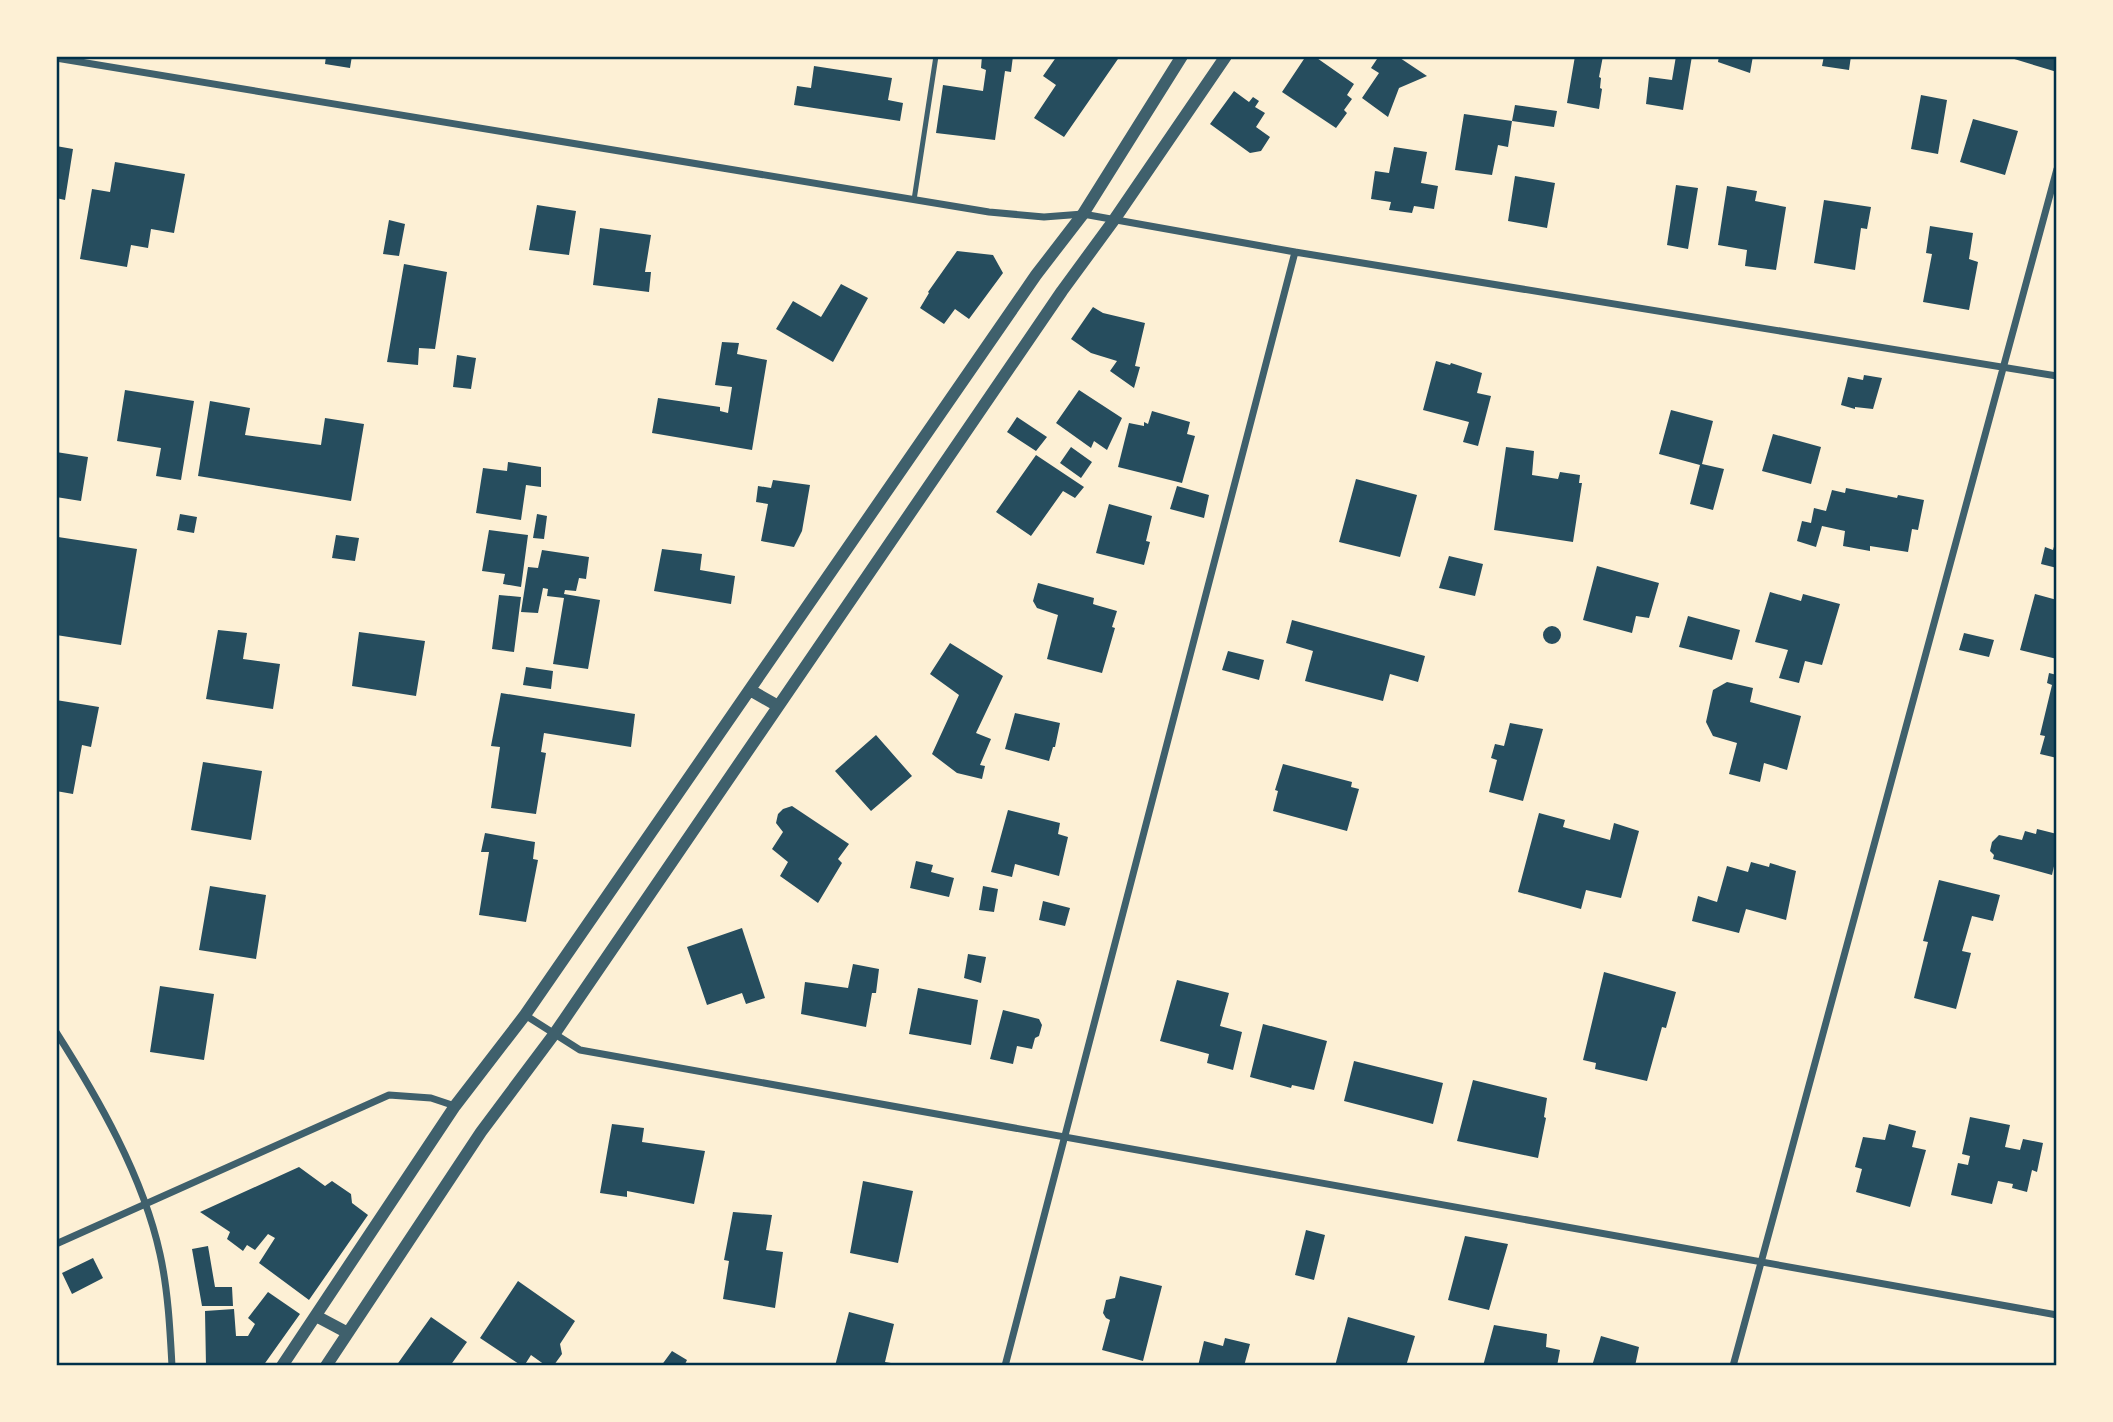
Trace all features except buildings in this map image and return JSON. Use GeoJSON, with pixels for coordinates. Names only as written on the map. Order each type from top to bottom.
{"type":"FeatureCollection","features":[{"type":"Feature","properties":{"kind":"street"},"geometry":{"type":"LineString","coordinates":[[282,1366],[455,1107],[525,1015],[1036,275],[1083,214],[1182,56]]}},
{"type":"Feature","properties":{"kind":"street"},"geometry":{"type":"LineString","coordinates":[[326,1366],[481,1132],[555,1033],[1062,291],[1226,56]]}},
{"type":"Feature","properties":{"kind":"street"},"geometry":{"type":"LineString","coordinates":[[56,58],[989,212],[1044,217],[1083,214],[1295,252],[2057,376]]}},
{"type":"Feature","properties":{"kind":"street"},"geometry":{"type":"LineString","coordinates":[[1733,1366],[2057,169]]}},
{"type":"Feature","properties":{"kind":"street"},"geometry":{"type":"LineString","coordinates":[[1005,1366],[1295,252]]}},
{"type":"Feature","properties":{"kind":"street"},"geometry":{"type":"LineString","coordinates":[[750,690],[778,706]]}},
{"type":"Feature","properties":{"kind":"street"},"geometry":{"type":"LineString","coordinates":[[525,1015],[580,1050],[2057,1315]]}},
{"type":"Feature","properties":{"kind":"street"},"geometry":{"type":"LineString","coordinates":[[56,1032],[114,1133],[146,1205],[160,1255],[171,1336],[172,1366]]}},
{"type":"Feature","properties":{"kind":"street"},"geometry":{"type":"LineString","coordinates":[[56,1244],[389,1095],[432,1098],[455,1107]]}},
{"type":"Feature","properties":{"kind":"street"},"geometry":{"type":"LineString","coordinates":[[316,1315],[348,1334]]}},
{"type":"Feature","properties":{"kind":"lane"},"geometry":{"type":"LineString","coordinates":[[914,200],[936,56]]}}]}
